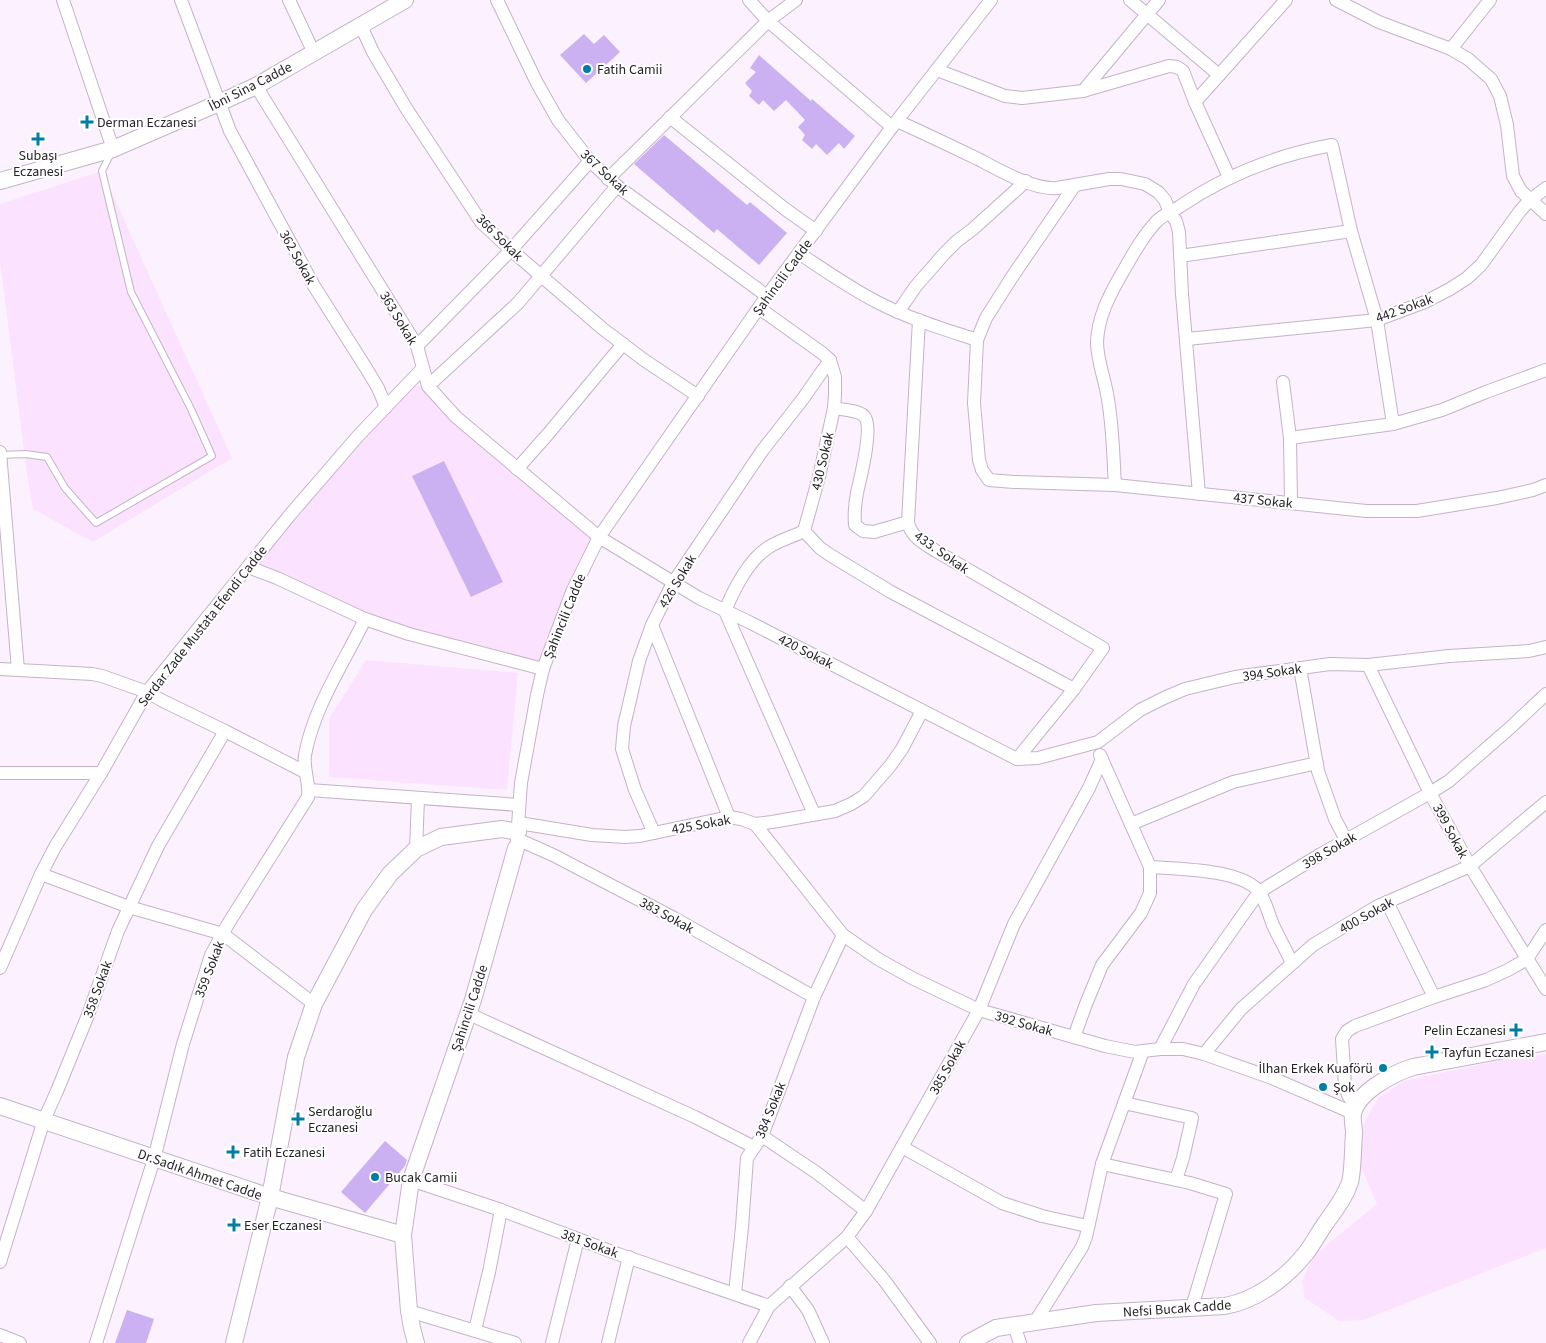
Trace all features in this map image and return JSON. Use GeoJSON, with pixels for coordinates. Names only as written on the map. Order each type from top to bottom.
{"type":"FeatureCollection","features":[{"type":"Feature","properties":{"kind":"street"},"geometry":{"type":"LineString","coordinates":[[63,0],[113,149]]}},
{"type":"Feature","properties":{"kind":"street","name":"362 Sokak"},"geometry":{"type":"LineString","coordinates":[[181,0],[230,131],[314,286],[378,388],[386,407]]}},
{"type":"Feature","properties":{"kind":"street"},"geometry":{"type":"LineString","coordinates":[[289,0],[314,53]]}},
{"type":"Feature","properties":{"kind":"street","name":"İbni Sina Cadde"},"geometry":{"type":"LineString","coordinates":[[0,181],[113,149],[219,103],[256,86],[405,0]]}},
{"type":"Feature","properties":{"kind":"street","name":"367 Sokak"},"geometry":{"type":"LineString","coordinates":[[497,0],[537,83],[558,120],[590,161],[613,182],[767,296]]}},
{"type":"Feature","properties":{"kind":"street"},"geometry":{"type":"LineString","coordinates":[[749,0],[768,20],[895,124],[1026,181],[1050,188],[1109,179],[1122,179],[1145,184],[1158,192],[1165,200],[1170,213],[1176,221],[1179,232],[1199,494]]}},
{"type":"Feature","properties":{"kind":"street"},"geometry":{"type":"LineString","coordinates":[[768,20],[780,0]]}},
{"type":"Feature","properties":{"kind":"street"},"geometry":{"type":"LineString","coordinates":[[428,386],[518,303],[613,182],[670,117],[768,20],[796,0]]}},
{"type":"Feature","properties":{"kind":"street","name":"Şahincili Cadde"},"geometry":{"type":"LineString","coordinates":[[416,1343],[409,1310],[403,1236],[411,1180],[469,1014],[517,835],[521,783],[543,669],[572,592],[599,537],[767,296],[895,124],[991,0]]}},
{"type":"Feature","properties":{"kind":"street"},"geometry":{"type":"LineString","coordinates":[[1130,0],[1219,75]]}},
{"type":"Feature","properties":{"kind":"street"},"geometry":{"type":"LineString","coordinates":[[1083,92],[1159,0]]}},
{"type":"Feature","properties":{"kind":"street"},"geometry":{"type":"LineString","coordinates":[[1195,102],[1286,0]]}},
{"type":"Feature","properties":{"kind":"street"},"geometry":{"type":"LineString","coordinates":[[1336,0],[1379,22],[1451,49],[1468,59],[1492,79],[1500,96],[1505,118],[1513,176],[1521,191],[1546,214]]}},
{"type":"Feature","properties":{"kind":"street"},"geometry":{"type":"LineString","coordinates":[[1451,49],[1490,0]]}},
{"type":"Feature","properties":{"kind":"street","name":"366 Sokak"},"geometry":{"type":"LineString","coordinates":[[361,26],[373,52],[406,108],[481,222],[541,276],[623,344],[698,396]]}},
{"type":"Feature","properties":{"kind":"street"},"geometry":{"type":"LineString","coordinates":[[937,70],[1005,96],[1038,98],[1083,92],[1169,66],[1177,67],[1183,71],[1229,177]]}},
{"type":"Feature","properties":{"kind":"street","name":"363 Sokak"},"geometry":{"type":"LineString","coordinates":[[256,86],[417,346],[428,386],[456,417],[599,537]]}},
{"type":"Feature","properties":{"kind":"street"},"geometry":{"type":"LineString","coordinates":[[670,117],[785,209],[816,231]]}},
{"type":"Feature","properties":{"kind":"street"},"geometry":{"type":"LineString","coordinates":[[1115,485],[1112,431],[1097,342],[1101,316],[1107,300],[1138,245],[1163,216],[1198,194],[1229,177],[1307,149],[1332,145],[1351,231],[1377,320],[1393,424]]}},
{"type":"Feature","properties":{"kind":"street"},"geometry":{"type":"LineString","coordinates":[[417,346],[511,250],[590,161]]}},
{"type":"Feature","properties":{"kind":"street"},"geometry":{"type":"LineString","coordinates":[[898,312],[916,286],[944,254],[1026,181]]}},
{"type":"Feature","properties":{"kind":"street"},"geometry":{"type":"LineString","coordinates":[[800,254],[880,304],[977,340],[986,318],[1075,185]]}},
{"type":"Feature","properties":{"kind":"street","name":"442 Sokak"},"geometry":{"type":"LineString","coordinates":[[1187,339],[1377,320],[1425,302],[1467,278],[1481,264],[1530,200],[1546,188]]}},
{"type":"Feature","properties":{"kind":"street"},"geometry":{"type":"LineString","coordinates":[[1180,256],[1351,231]]}},
{"type":"Feature","properties":{"kind":"street"},"geometry":{"type":"LineString","coordinates":[[759,308],[830,360]]}},
{"type":"Feature","properties":{"kind":"street","name":"433. Sokak"},"geometry":{"type":"LineString","coordinates":[[919,320],[909,529],[936,551],[1103,648],[1074,689]]}},
{"type":"Feature","properties":{"kind":"street","name":"437 Sokak"},"geometry":{"type":"LineString","coordinates":[[977,340],[974,403],[979,460],[982,470],[989,480],[998,482],[1115,485],[1366,511],[1417,511],[1497,498],[1546,485]]}},
{"type":"Feature","properties":{"kind":"street"},"geometry":{"type":"LineString","coordinates":[[517,468],[623,344]]}},
{"type":"Feature","properties":{"kind":"street","name":"430 Sokak"},"geometry":{"type":"LineString","coordinates":[[804,531],[819,476],[834,408],[835,377],[830,360]]}},
{"type":"Feature","properties":{"kind":"street","name":"426 Sokak"},"geometry":{"type":"LineString","coordinates":[[654,833],[635,790],[622,749],[624,726],[639,661],[652,624],[673,583],[762,451],[802,400],[830,360]]}},
{"type":"Feature","properties":{"kind":"street","name":"Serdar Zade Mustata Efendi Cadde"},"geometry":{"type":"LineString","coordinates":[[0,968],[41,874],[55,847],[147,692],[289,516],[358,436],[422,368]]}},
{"type":"Feature","properties":{"kind":"street"},"geometry":{"type":"LineString","coordinates":[[1290,438],[1393,424],[1442,410],[1546,370]]}},
{"type":"Feature","properties":{"kind":"street"},"geometry":{"type":"LineString","coordinates":[[1283,382],[1290,438],[1291,503]]}},
{"type":"Feature","properties":{"kind":"street"},"geometry":{"type":"LineString","coordinates":[[834,408],[856,412],[864,416],[868,422],[864,464],[854,512],[855,525],[863,531],[874,532],[908,522]]}},
{"type":"Feature","properties":{"kind":"street"},"geometry":{"type":"LineString","coordinates":[[0,453],[4,540],[18,670]]}},
{"type":"Feature","properties":{"kind":"street"},"geometry":{"type":"LineString","coordinates":[[814,814],[725,611],[730,598],[755,558],[767,548],[804,531],[820,548],[890,592],[1074,689],[1017,759]]}},
{"type":"Feature","properties":{"kind":"street","name":"420 Sokak"},"geometry":{"type":"LineString","coordinates":[[599,537],[673,583],[725,611],[1017,759]]}},
{"type":"Feature","properties":{"kind":"street"},"geometry":{"type":"LineString","coordinates":[[248,567],[365,619],[409,634],[543,669]]}},
{"type":"Feature","properties":{"kind":"street"},"geometry":{"type":"LineString","coordinates":[[365,619],[320,708],[312,731],[305,757],[305,772],[309,790],[519,805]]}},
{"type":"Feature","properties":{"kind":"street"},"geometry":{"type":"LineString","coordinates":[[652,624],[729,817]]}},
{"type":"Feature","properties":{"kind":"street","name":"394 Sokak"},"geometry":{"type":"LineString","coordinates":[[1017,759],[1038,758],[1098,742],[1140,710],[1185,689],[1235,678],[1330,664],[1368,665],[1449,656],[1529,651],[1546,647]]}},
{"type":"Feature","properties":{"kind":"street","name":"399 Sokak"},"geometry":{"type":"LineString","coordinates":[[1368,665],[1430,793],[1470,866],[1546,989]]}},
{"type":"Feature","properties":{"kind":"street"},"geometry":{"type":"LineString","coordinates":[[1300,668],[1316,763],[1335,819],[1346,840]]}},
{"type":"Feature","properties":{"kind":"street"},"geometry":{"type":"LineString","coordinates":[[0,669],[102,676],[147,692],[305,772]]}},
{"type":"Feature","properties":{"kind":"street","name":"398 Sokak"},"geometry":{"type":"LineString","coordinates":[[1160,1049],[1194,984],[1259,892],[1449,781],[1546,694]]}},
{"type":"Feature","properties":{"kind":"street","name":"425 Sokak"},"geometry":{"type":"LineString","coordinates":[[517,835],[550,827],[592,835],[640,836],[729,817],[754,824],[788,820],[835,810],[851,804],[864,796],[902,749],[922,711]]}},
{"type":"Feature","properties":{"kind":"street","name":"358 Sokak"},"geometry":{"type":"LineString","coordinates":[[0,1262],[44,1120],[81,1032],[118,930],[158,846],[225,731]]}},
{"type":"Feature","properties":{"kind":"street"},"geometry":{"type":"LineString","coordinates":[[1074,1038],[1102,965],[1133,925],[1150,893],[1150,867],[1102,759],[1098,742]]}},
{"type":"Feature","properties":{"kind":"street","name":"385 Sokak"},"geometry":{"type":"LineString","coordinates":[[749,1343],[769,1306],[847,1236],[866,1211],[978,1010],[1014,924],[1089,788],[1102,759]]}},
{"type":"Feature","properties":{"kind":"street"},"geometry":{"type":"LineString","coordinates":[[1131,824],[1233,782],[1316,763]]}},
{"type":"Feature","properties":{"kind":"street"},"geometry":{"type":"LineString","coordinates":[[0,772],[101,772]]}},
{"type":"Feature","properties":{"kind":"street","name":"359 Sokak"},"geometry":{"type":"LineString","coordinates":[[96,1343],[154,1159],[182,1044],[211,955],[306,802],[309,790]]}},
{"type":"Feature","properties":{"kind":"street"},"geometry":{"type":"LineString","coordinates":[[416,849],[418,799]]}},
{"type":"Feature","properties":{"kind":"street","name":"400 Sokak"},"geometry":{"type":"LineString","coordinates":[[1204,1054],[1241,1009],[1313,945],[1378,906],[1470,866],[1546,802]]}},
{"type":"Feature","properties":{"kind":"street","name":"392 Sokak"},"geometry":{"type":"LineString","coordinates":[[754,824],[843,935],[878,959],[912,978],[978,1010],[1074,1038],[1136,1052],[1183,1049],[1204,1054],[1354,1110]]}},
{"type":"Feature","properties":{"kind":"street"},"geometry":{"type":"LineString","coordinates":[[234,1343],[270,1198],[296,1057],[314,1004],[364,910],[390,874],[416,849],[441,837],[502,829],[517,835]]}},
{"type":"Feature","properties":{"kind":"street","name":"383 Sokak"},"geometry":{"type":"LineString","coordinates":[[517,835],[665,913],[814,997]]}},
{"type":"Feature","properties":{"kind":"street"},"geometry":{"type":"LineString","coordinates":[[1150,867],[1218,873],[1239,879],[1259,892],[1273,926],[1292,963]]}},
{"type":"Feature","properties":{"kind":"street"},"geometry":{"type":"LineString","coordinates":[[41,874],[129,907],[223,934],[314,1004]]}},
{"type":"Feature","properties":{"kind":"street"},"geometry":{"type":"LineString","coordinates":[[1387,902],[1434,996]]}},
{"type":"Feature","properties":{"kind":"street"},"geometry":{"type":"LineString","coordinates":[[1354,1110],[1345,1085],[1342,1039],[1347,1031],[1355,1026],[1434,996],[1486,980],[1508,970],[1527,959],[1546,930]]}},
{"type":"Feature","properties":{"kind":"street","name":"384 Sokak"},"geometry":{"type":"LineString","coordinates":[[735,1293],[747,1158],[758,1142],[814,997],[843,935]]}},
{"type":"Feature","properties":{"kind":"street"},"geometry":{"type":"LineString","coordinates":[[469,1014],[695,1118],[758,1142],[817,1173],[866,1211]]}},
{"type":"Feature","properties":{"kind":"street"},"geometry":{"type":"LineString","coordinates":[[1354,1110],[1361,1098],[1384,1080],[1398,1072],[1414,1067],[1546,1042]]}},
{"type":"Feature","properties":{"kind":"street"},"geometry":{"type":"LineString","coordinates":[[1035,1322],[1082,1247],[1086,1237],[1102,1164],[1143,1051]]}},
{"type":"Feature","properties":{"kind":"street"},"geometry":{"type":"LineString","coordinates":[[1124,1103],[1192,1118],[1176,1180]]}},
{"type":"Feature","properties":{"kind":"street","name":"Dr.Sadık Ahmet Cadde"},"geometry":{"type":"LineString","coordinates":[[0,1106],[270,1198],[403,1236]]}},
{"type":"Feature","properties":{"kind":"street","name":"Nefsi Bucak Cadde"},"geometry":{"type":"LineString","coordinates":[[968,1343],[996,1328],[1096,1313],[1225,1306],[1238,1303],[1265,1291],[1306,1253],[1338,1206],[1350,1180],[1354,1110]]}},
{"type":"Feature","properties":{"kind":"street"},"geometry":{"type":"LineString","coordinates":[[902,1147],[1002,1203],[1042,1216],[1087,1226]]}},
{"type":"Feature","properties":{"kind":"street"},"geometry":{"type":"LineString","coordinates":[[1102,1164],[1176,1180],[1226,1194],[1192,1307]]}},
{"type":"Feature","properties":{"kind":"street","name":"381 Sokak"},"geometry":{"type":"LineString","coordinates":[[411,1180],[501,1210],[769,1306]]}},
{"type":"Feature","properties":{"kind":"street"},"geometry":{"type":"LineString","coordinates":[[475,1330],[501,1210]]}},
{"type":"Feature","properties":{"kind":"street"},"geometry":{"type":"LineString","coordinates":[[847,1236],[884,1280],[930,1343]]}},
{"type":"Feature","properties":{"kind":"street"},"geometry":{"type":"LineString","coordinates":[[552,1343],[578,1239]]}},
{"type":"Feature","properties":{"kind":"street"},"geometry":{"type":"LineString","coordinates":[[608,1343],[629,1257]]}},
{"type":"Feature","properties":{"kind":"street"},"geometry":{"type":"LineString","coordinates":[[790,1286],[808,1310],[823,1343]]}},
{"type":"Feature","properties":{"kind":"street"},"geometry":{"type":"LineString","coordinates":[[409,1310],[515,1343]]}},
{"type":"Feature","properties":{"kind":"street"},"geometry":{"type":"LineString","coordinates":[[1014,1325],[1020,1343]]}},
{"type":"Feature","properties":{"kind":"street"},"geometry":{"type":"LineString","coordinates":[[0,1335],[20,1343]]}},
{"type":"Feature","properties":{"kind":"lane"},"geometry":{"type":"LineString","coordinates":[[0,453],[47,457],[65,488],[96,523],[212,456],[191,409],[131,292],[102,171],[113,149]]}},
{"type":"Feature","properties":{"kind":"shaded area"},"geometry":{"type":"Polygon","coordinates":[[[102,171],[232,458],[93,542],[33,509],[0,261],[0,204],[102,171]]]}},
{"type":"Feature","properties":{"kind":"shaded area"},"geometry":{"type":"Polygon","coordinates":[[[407,385],[428,386],[599,537],[543,669],[365,619],[248,567],[407,385]]]}},
{"type":"Feature","properties":{"kind":"shaded area"},"geometry":{"type":"Polygon","coordinates":[[[366,660],[518,673],[507,790],[329,777],[329,719],[366,660]]]}},
{"type":"Feature","properties":{"kind":"shaded area"},"geometry":{"type":"Polygon","coordinates":[[[1546,1054],[1546,1248],[1363,1320],[1339,1321],[1305,1298],[1302,1281],[1314,1255],[1377,1204],[1356,1155],[1362,1127],[1378,1098],[1404,1081],[1496,1061],[1546,1054]]]}},
{"type":"Feature","properties":{"kind":"building","name":"Fatih Camii"},"geometry":{"type":"Polygon","coordinates":[[[584,34],[594,44],[604,35],[620,52],[586,83],[560,55],[584,34]]]}},
{"type":"Feature","properties":{"kind":"building"},"geometry":{"type":"Polygon","coordinates":[[[759,55],[811,101],[812,99],[855,136],[844,149],[839,143],[827,155],[816,144],[812,149],[802,140],[805,135],[798,127],[805,120],[786,100],[774,111],[763,100],[759,105],[749,96],[752,91],[745,83],[756,72],[750,68],[759,55]]]}},
{"type":"Feature","properties":{"kind":"building"},"geometry":{"type":"Polygon","coordinates":[[[664,135],[747,205],[750,202],[787,233],[759,265],[717,229],[714,233],[634,164],[664,135]]]}},
{"type":"Feature","properties":{"kind":"building"},"geometry":{"type":"Polygon","coordinates":[[[444,461],[503,582],[471,597],[412,476],[444,461]]]}},
{"type":"Feature","properties":{"kind":"building","name":"Bucak Camii"},"geometry":{"type":"Polygon","coordinates":[[[385,1141],[407,1160],[405,1166],[365,1213],[341,1192],[385,1141]]]}},
{"type":"Feature","properties":{"kind":"building"},"geometry":{"type":"Polygon","coordinates":[[[127,1310],[154,1319],[146,1343],[115,1343],[127,1310]]]}},
{"type":"Feature","properties":{"kind":"place","name":"Fatih Camii"},"geometry":{"type":"Point","coordinates":[587,69]}},
{"type":"Feature","properties":{"kind":"place","name":"Derman Eczanesi"},"geometry":{"type":"Point","coordinates":[87,122]}},
{"type":"Feature","properties":{"kind":"place","name":"Subaşı Eczanesi"},"geometry":{"type":"Point","coordinates":[38,139]}},
{"type":"Feature","properties":{"kind":"place","name":"Pelin Eczanesi"},"geometry":{"type":"Point","coordinates":[1516,1030]}},
{"type":"Feature","properties":{"kind":"place","name":"Tayfun Eczanesi"},"geometry":{"type":"Point","coordinates":[1432,1052]}},
{"type":"Feature","properties":{"kind":"place","name":"İlhan Erkek Kuaförü"},"geometry":{"type":"Point","coordinates":[1383,1068]}},
{"type":"Feature","properties":{"kind":"place","name":"Şok"},"geometry":{"type":"Point","coordinates":[1323,1087]}},
{"type":"Feature","properties":{"kind":"place","name":"Serdaroğlu Eczanesi"},"geometry":{"type":"Point","coordinates":[298,1119]}},
{"type":"Feature","properties":{"kind":"place","name":"Fatih Eczanesi"},"geometry":{"type":"Point","coordinates":[233,1152]}},
{"type":"Feature","properties":{"kind":"place","name":"Bucak Camii"},"geometry":{"type":"Point","coordinates":[375,1177]}},
{"type":"Feature","properties":{"kind":"place","name":"Eser Eczanesi"},"geometry":{"type":"Point","coordinates":[234,1225]}}]}
